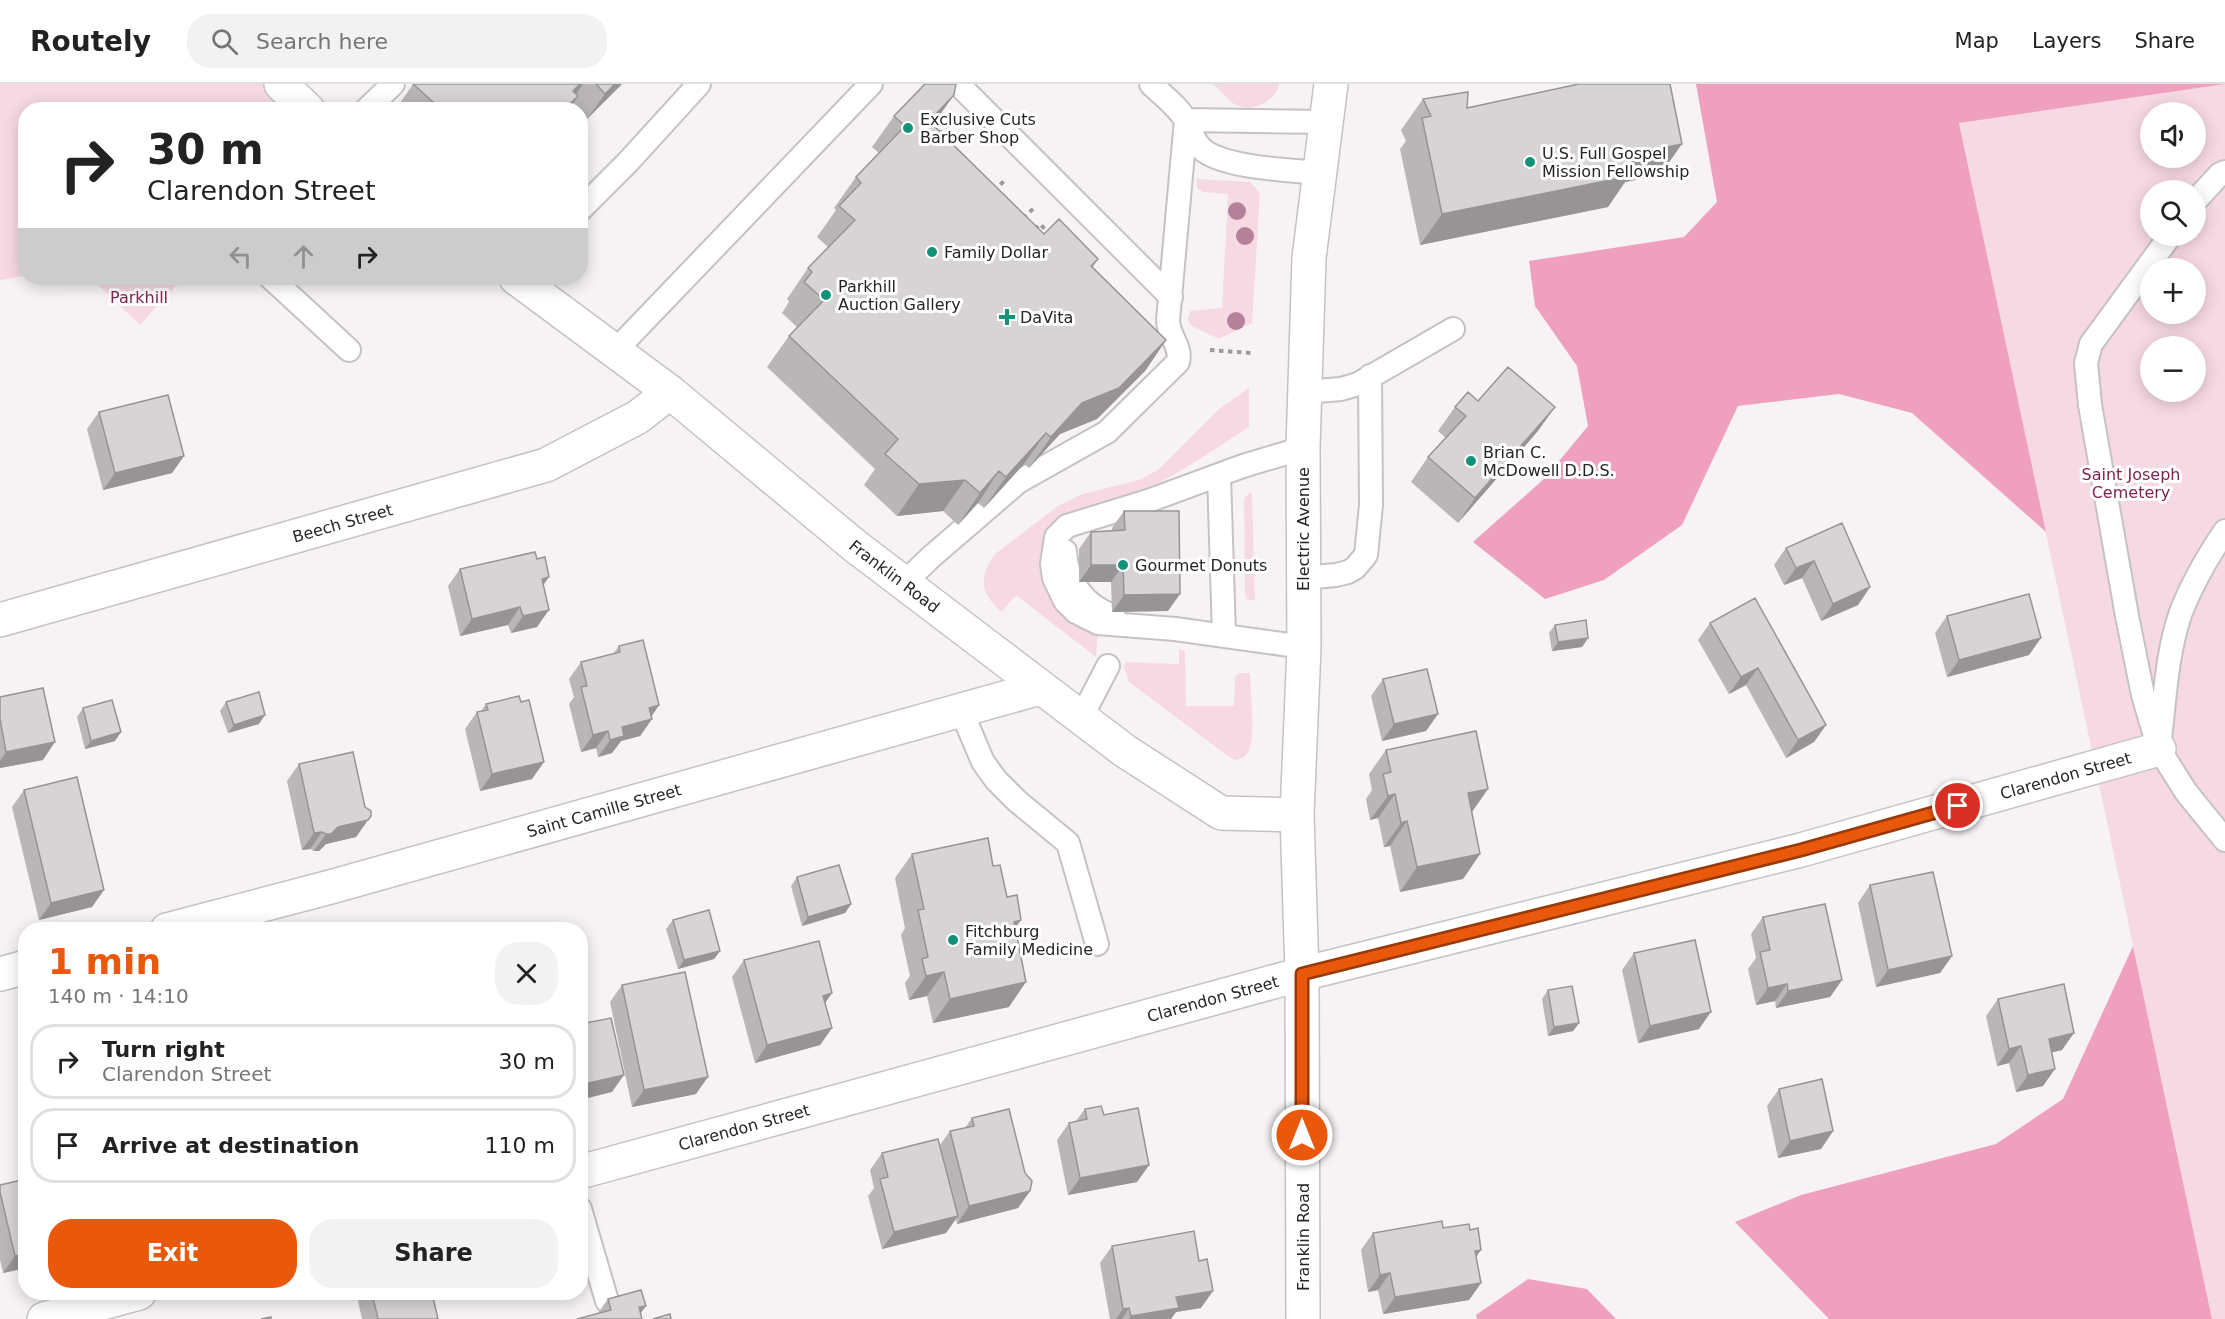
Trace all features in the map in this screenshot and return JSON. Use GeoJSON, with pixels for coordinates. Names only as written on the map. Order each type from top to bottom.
{"type":"FeatureCollection","features":[{"type":"Feature","properties":{"kind":"street"},"geometry":{"type":"LineString","coordinates":[[281,84],[300,102]]}},
{"type":"Feature","properties":{"kind":"street","name":"Electric Avenue"},"geometry":{"type":"LineString","coordinates":[[1302,974],[1297,814],[1304,647],[1303,448],[1309,258],[1331,84]]}},
{"type":"Feature","properties":{"kind":"street","name":"Franklin Road"},"geometry":{"type":"LineString","coordinates":[[525,285],[670,392],[904,583],[1125,751],[1221,813],[1297,814]]}},
{"type":"Feature","properties":{"kind":"street","name":"Beech Street"},"geometry":{"type":"LineString","coordinates":[[0,620],[546,465],[638,417],[670,392]]}},
{"type":"Feature","properties":{"kind":"street","name":"Saint Camille Street"},"geometry":{"type":"LineString","coordinates":[[197,922],[334,886],[1040,688]]}},
{"type":"Feature","properties":{"kind":"street","name":"Clarendon Street"},"geometry":{"type":"LineString","coordinates":[[588,1170],[1302,974],[1801,850],[2159,749]]}},
{"type":"Feature","properties":{"kind":"street"},"geometry":{"type":"LineString","coordinates":[[0,974],[18,969]]}},
{"type":"Feature","properties":{"kind":"street","name":"Franklin Road"},"geometry":{"type":"LineString","coordinates":[[1302,974],[1303,1319]]}},
{"type":"Feature","properties":{"kind":"street"},"geometry":{"type":"LineString","coordinates":[[44,1319],[113,1300]]}},
{"type":"Feature","properties":{"kind":"lane"},"geometry":{"type":"LineString","coordinates":[[374,102],[393,84]]}},
{"type":"Feature","properties":{"kind":"lane"},"geometry":{"type":"LineString","coordinates":[[588,202],[699,84]]}},
{"type":"Feature","properties":{"kind":"lane"},"geometry":{"type":"LineString","coordinates":[[615,351],[871,84]]}},
{"type":"Feature","properties":{"kind":"lane"},"geometry":{"type":"LineString","coordinates":[[958,84],[1171,297]]}},
{"type":"Feature","properties":{"kind":"lane"},"geometry":{"type":"LineString","coordinates":[[1151,84],[1186,120],[1193,138],[1200,148],[1211,156],[1264,167],[1319,173]]}},
{"type":"Feature","properties":{"kind":"lane"},"geometry":{"type":"LineString","coordinates":[[904,583],[1018,482],[1107,432],[1178,362],[1179,348],[1168,327],[1186,120]]}},
{"type":"Feature","properties":{"kind":"lane"},"geometry":{"type":"LineString","coordinates":[[1186,120],[1325,122]]}},
{"type":"Feature","properties":{"kind":"lane"},"geometry":{"type":"LineString","coordinates":[[2206,189],[2225,171]]}},
{"type":"Feature","properties":{"kind":"lane"},"geometry":{"type":"LineString","coordinates":[[2163,246],[2091,344],[2086,363],[2090,405],[2127,616],[2143,695],[2159,749],[2186,792],[2225,840]]}},
{"type":"Feature","properties":{"kind":"lane"},"geometry":{"type":"LineString","coordinates":[[279,285],[349,350]]}},
{"type":"Feature","properties":{"kind":"lane"},"geometry":{"type":"LineString","coordinates":[[1305,392],[1341,389],[1358,384],[1453,329]]}},
{"type":"Feature","properties":{"kind":"lane"},"geometry":{"type":"LineString","coordinates":[[1304,578],[1348,572],[1355,568],[1366,555],[1371,505],[1370,376]]}},
{"type":"Feature","properties":{"kind":"lane"},"geometry":{"type":"LineString","coordinates":[[1303,448],[1075,523],[1060,531],[1053,545],[1052,564],[1054,578],[1065,601],[1076,612],[1098,623],[1175,629],[1304,647]]}},
{"type":"Feature","properties":{"kind":"lane"},"geometry":{"type":"LineString","coordinates":[[1218,475],[1224,635]]}},
{"type":"Feature","properties":{"kind":"lane"},"geometry":{"type":"LineString","coordinates":[[2159,749],[2169,663],[2181,612],[2210,554],[2225,531]]}},
{"type":"Feature","properties":{"kind":"lane"},"geometry":{"type":"LineString","coordinates":[[1081,718],[1108,666]]}},
{"type":"Feature","properties":{"kind":"lane"},"geometry":{"type":"LineString","coordinates":[[961,710],[983,762],[996,780],[1017,801],[1068,843],[1097,944]]}},
{"type":"Feature","properties":{"kind":"lane"},"geometry":{"type":"LineString","coordinates":[[588,1236],[607,1301]]}},
{"type":"Feature","properties":{"kind":"path"},"geometry":{"type":"LineString","coordinates":[[1034,230],[1040,224],[1056,240]]}},
{"type":"Feature","properties":{"kind":"path"},"geometry":{"type":"LineString","coordinates":[[1179,348],[1251,352]]}},
{"type":"Feature","properties":{"kind":"green space"},"geometry":{"type":"Polygon","coordinates":[[[0,84],[281,84],[300,102],[18,102],[18,277],[0,280],[0,84]]]}},
{"type":"Feature","properties":{"kind":"green space"},"geometry":{"type":"Polygon","coordinates":[[[1213,84],[1279,84],[1268,101],[1248,108],[1234,104],[1213,84]]]}},
{"type":"Feature","properties":{"kind":"green space","name":"Saint Joseph Cemetery"},"geometry":{"type":"Polygon","coordinates":[[[2225,84],[2225,1319],[2212,1319],[1959,122],[2225,84]]]}},
{"type":"Feature","properties":{"kind":"green space"},"geometry":{"type":"Polygon","coordinates":[[[1197,179],[1250,182],[1260,193],[1252,323],[1219,339],[1192,326],[1188,320],[1190,311],[1222,308],[1228,194],[1203,192],[1197,188],[1197,179]]]}},
{"type":"Feature","properties":{"kind":"green space","name":"Parkhill"},"geometry":{"type":"Polygon","coordinates":[[[98,285],[177,285],[140,325],[98,285]]]}},
{"type":"Feature","properties":{"kind":"green space"},"geometry":{"type":"Polygon","coordinates":[[[1249,388],[1249,427],[1163,481],[1138,492],[1087,507],[1063,518],[1053,526],[1098,629],[1096,657],[1017,596],[1002,612],[989,599],[984,578],[995,554],[1058,506],[1083,494],[1139,480],[1158,470],[1219,409],[1249,388]]]}},
{"type":"Feature","properties":{"kind":"green space"},"geometry":{"type":"Polygon","coordinates":[[[1252,493],[1255,601],[1247,599],[1245,594],[1244,503],[1245,497],[1252,493]]]}},
{"type":"Feature","properties":{"kind":"green space"},"geometry":{"type":"Polygon","coordinates":[[[1179,649],[1185,651],[1186,706],[1234,706],[1235,677],[1240,673],[1250,673],[1252,739],[1247,754],[1243,757],[1235,760],[1228,756],[1129,682],[1124,668],[1125,662],[1179,664],[1179,649]]]}},
{"type":"Feature","properties":{"kind":"shaded area"},"geometry":{"type":"Polygon","coordinates":[[[1696,84],[2225,84],[1959,123],[2046,532],[1912,413],[1839,394],[1738,406],[1682,525],[1604,580],[1545,599],[1473,542],[1545,478],[1588,426],[1577,366],[1535,306],[1529,261],[1684,237],[1717,202],[1696,84]]]}},
{"type":"Feature","properties":{"kind":"shaded area"},"geometry":{"type":"Polygon","coordinates":[[[2133,946],[2212,1319],[1829,1319],[1735,1222],[1801,1195],[1996,1144],[2063,1099],[2133,946]]]}},
{"type":"Feature","properties":{"kind":"shaded area"},"geometry":{"type":"Polygon","coordinates":[[[1528,1279],[1587,1289],[1616,1319],[1477,1319],[1476,1315],[1528,1279]]]}},
{"type":"Feature","properties":{"kind":"building"},"geometry":{"type":"Polygon","coordinates":[[[413,84],[580,84],[573,91],[578,96],[572,102],[433,102],[413,84]]]}},
{"type":"Feature","properties":{"kind":"building"},"geometry":{"type":"Polygon","coordinates":[[[596,84],[615,84],[605,94],[596,84]]]}},
{"type":"Feature","properties":{"kind":"building"},"geometry":{"type":"Polygon","coordinates":[[[925,84],[956,84],[954,95],[929,121],[1044,234],[1059,219],[1098,259],[1091,266],[1166,340],[1119,388],[1082,403],[1051,437],[1046,433],[1006,477],[999,471],[980,493],[965,480],[919,484],[885,454],[898,439],[789,336],[824,300],[804,282],[812,272],[808,268],[855,220],[839,206],[861,183],[856,177],[905,126],[894,116],[925,84]]]}},
{"type":"Feature","properties":{"kind":"building","name":"U.S. Full Gospel Mission Fellowship"},"geometry":{"type":"Polygon","coordinates":[[[1579,84],[1670,84],[1682,144],[1626,155],[1630,176],[1442,214],[1422,118],[1431,116],[1423,99],[1468,92],[1467,108],[1579,84]]]}},
{"type":"Feature","properties":{"kind":"building","name":"Brian C. McDowell D.D.S."},"geometry":{"type":"Polygon","coordinates":[[[1508,367],[1555,407],[1475,498],[1428,457],[1466,416],[1455,407],[1468,392],[1478,401],[1508,367]]]}},
{"type":"Feature","properties":{"kind":"building"},"geometry":{"type":"Polygon","coordinates":[[[168,395],[184,456],[115,473],[99,412],[168,395]]]}},
{"type":"Feature","properties":{"kind":"building","name":"Gourmet Donuts"},"geometry":{"type":"Polygon","coordinates":[[[1124,511],[1179,511],[1180,594],[1124,595],[1123,565],[1091,565],[1091,532],[1125,530],[1124,511]]]}},
{"type":"Feature","properties":{"kind":"building"},"geometry":{"type":"Polygon","coordinates":[[[1842,523],[1870,587],[1833,604],[1814,561],[1796,568],[1786,548],[1842,523]]]}},
{"type":"Feature","properties":{"kind":"building"},"geometry":{"type":"Polygon","coordinates":[[[535,552],[537,559],[545,557],[549,577],[542,579],[549,610],[523,616],[520,607],[472,619],[460,569],[535,552]]]}},
{"type":"Feature","properties":{"kind":"building"},"geometry":{"type":"Polygon","coordinates":[[[2029,594],[2041,638],[1959,660],[1947,616],[2029,594]]]}},
{"type":"Feature","properties":{"kind":"building"},"geometry":{"type":"Polygon","coordinates":[[[1755,598],[1826,725],[1798,740],[1758,668],[1741,677],[1710,623],[1755,598]]]}},
{"type":"Feature","properties":{"kind":"building"},"geometry":{"type":"Polygon","coordinates":[[[1586,620],[1588,638],[1558,642],[1555,625],[1586,620]]]}},
{"type":"Feature","properties":{"kind":"building"},"geometry":{"type":"Polygon","coordinates":[[[643,640],[659,705],[649,708],[652,719],[622,727],[624,736],[610,740],[608,731],[593,735],[581,687],[587,686],[581,662],[620,652],[619,646],[643,640]]]}},
{"type":"Feature","properties":{"kind":"building"},"geometry":{"type":"Polygon","coordinates":[[[1427,669],[1438,714],[1394,724],[1383,679],[1427,669]]]}},
{"type":"Feature","properties":{"kind":"building"},"geometry":{"type":"Polygon","coordinates":[[[43,688],[55,742],[6,752],[0,719],[0,697],[43,688]]]}},
{"type":"Feature","properties":{"kind":"building"},"geometry":{"type":"Polygon","coordinates":[[[259,692],[265,715],[234,725],[226,702],[259,692]]]}},
{"type":"Feature","properties":{"kind":"building"},"geometry":{"type":"Polygon","coordinates":[[[519,696],[521,702],[529,700],[544,762],[492,774],[477,712],[488,710],[486,704],[519,696]]]}},
{"type":"Feature","properties":{"kind":"building"},"geometry":{"type":"Polygon","coordinates":[[[112,700],[121,732],[91,741],[83,708],[112,700]]]}},
{"type":"Feature","properties":{"kind":"building"},"geometry":{"type":"Polygon","coordinates":[[[1476,731],[1488,789],[1468,793],[1480,854],[1417,867],[1407,821],[1401,823],[1395,794],[1388,796],[1383,774],[1391,772],[1386,750],[1476,731]]]}},
{"type":"Feature","properties":{"kind":"building"},"geometry":{"type":"Polygon","coordinates":[[[353,752],[365,807],[371,811],[371,816],[368,820],[338,827],[331,834],[314,833],[299,764],[353,752]]]}},
{"type":"Feature","properties":{"kind":"building"},"geometry":{"type":"Polygon","coordinates":[[[77,777],[104,890],[51,903],[24,790],[77,777]]]}},
{"type":"Feature","properties":{"kind":"building","name":"Fitchburg Family Medicine"},"geometry":{"type":"Polygon","coordinates":[[[988,838],[993,866],[1000,865],[1007,897],[1017,895],[1021,920],[1014,922],[1026,982],[950,999],[944,972],[926,976],[922,959],[928,957],[918,910],[924,909],[912,854],[988,838]]]}},
{"type":"Feature","properties":{"kind":"building"},"geometry":{"type":"Polygon","coordinates":[[[839,865],[851,904],[808,917],[797,877],[839,865]]]}},
{"type":"Feature","properties":{"kind":"building"},"geometry":{"type":"Polygon","coordinates":[[[1933,872],[1952,956],[1888,970],[1870,885],[1933,872]]]}},
{"type":"Feature","properties":{"kind":"building"},"geometry":{"type":"Polygon","coordinates":[[[1825,904],[1842,980],[1788,991],[1787,984],[1768,988],[1760,952],[1770,950],[1763,917],[1825,904]]]}},
{"type":"Feature","properties":{"kind":"building"},"geometry":{"type":"Polygon","coordinates":[[[709,910],[720,951],[684,960],[673,920],[709,910]]]}},
{"type":"Feature","properties":{"kind":"building"},"geometry":{"type":"Polygon","coordinates":[[[1695,940],[1711,1012],[1650,1026],[1634,953],[1695,940]]]}},
{"type":"Feature","properties":{"kind":"building"},"geometry":{"type":"Polygon","coordinates":[[[819,941],[832,993],[823,996],[832,1028],[767,1045],[744,960],[819,941]]]}},
{"type":"Feature","properties":{"kind":"building"},"geometry":{"type":"Polygon","coordinates":[[[685,972],[708,1077],[644,1090],[622,985],[685,972]]]}},
{"type":"Feature","properties":{"kind":"building"},"geometry":{"type":"Polygon","coordinates":[[[2064,984],[2074,1033],[2049,1039],[2055,1069],[2028,1075],[2021,1046],[2009,1049],[1998,999],[2064,984]]]}},
{"type":"Feature","properties":{"kind":"building"},"geometry":{"type":"Polygon","coordinates":[[[1572,986],[1579,1023],[1554,1027],[1548,990],[1572,986]]]}},
{"type":"Feature","properties":{"kind":"building"},"geometry":{"type":"Polygon","coordinates":[[[611,1018],[624,1075],[588,1083],[588,1022],[611,1018]]]}},
{"type":"Feature","properties":{"kind":"building"},"geometry":{"type":"Polygon","coordinates":[[[1822,1079],[1833,1131],[1790,1141],[1779,1089],[1822,1079]]]}},
{"type":"Feature","properties":{"kind":"building"},"geometry":{"type":"Polygon","coordinates":[[[1101,1106],[1104,1115],[1138,1108],[1149,1165],[1080,1178],[1069,1123],[1087,1119],[1085,1109],[1101,1106]]]}},
{"type":"Feature","properties":{"kind":"building"},"geometry":{"type":"Polygon","coordinates":[[[1009,1109],[1025,1173],[1032,1181],[1030,1191],[969,1206],[950,1131],[974,1126],[972,1118],[1009,1109]]]}},
{"type":"Feature","properties":{"kind":"building"},"geometry":{"type":"Polygon","coordinates":[[[938,1139],[958,1216],[894,1232],[880,1179],[888,1177],[882,1153],[938,1139]]]}},
{"type":"Feature","properties":{"kind":"building"},"geometry":{"type":"Polygon","coordinates":[[[18,1181],[18,1255],[15,1256],[0,1185],[18,1181]]]}},
{"type":"Feature","properties":{"kind":"building"},"geometry":{"type":"Polygon","coordinates":[[[1442,1221],[1443,1228],[1469,1224],[1470,1230],[1478,1228],[1481,1250],[1475,1251],[1481,1283],[1395,1297],[1390,1273],[1380,1275],[1373,1233],[1442,1221]]]}},
{"type":"Feature","properties":{"kind":"building"},"geometry":{"type":"Polygon","coordinates":[[[1194,1231],[1199,1261],[1207,1259],[1213,1291],[1176,1297],[1179,1308],[1131,1316],[1129,1308],[1123,1309],[1112,1246],[1194,1231]]]}},
{"type":"Feature","properties":{"kind":"building"},"geometry":{"type":"Polygon","coordinates":[[[641,1290],[646,1306],[639,1307],[642,1319],[577,1319],[611,1310],[608,1299],[641,1290]]]}},
{"type":"Feature","properties":{"kind":"building"},"geometry":{"type":"Polygon","coordinates":[[[374,1300],[434,1300],[438,1319],[378,1319],[374,1300]]]}},
{"type":"Feature","properties":{"kind":"building"},"geometry":{"type":"Polygon","coordinates":[[[670,1314],[671,1319],[653,1319],[670,1314]]]}},
{"type":"Feature","properties":{"kind":"place","name":"Exclusive Cuts Barber Shop"},"geometry":{"type":"Point","coordinates":[908,128]}},
{"type":"Feature","properties":{"kind":"place","name":"U.S. Full Gospel Mission Fellowship"},"geometry":{"type":"Point","coordinates":[1530,162]}},
{"type":"Feature","properties":{"kind":"place","name":"Family Dollar"},"geometry":{"type":"Point","coordinates":[932,252]}},
{"type":"Feature","properties":{"kind":"place","name":"Parkhill Auction Gallery"},"geometry":{"type":"Point","coordinates":[826,295]}},
{"type":"Feature","properties":{"kind":"place","name":"DaVita"},"geometry":{"type":"Point","coordinates":[1007,317]}},
{"type":"Feature","properties":{"kind":"place","name":"Brian C. McDowell D.D.S."},"geometry":{"type":"Point","coordinates":[1471,461]}},
{"type":"Feature","properties":{"kind":"place","name":"Gourmet Donuts"},"geometry":{"type":"Point","coordinates":[1123,565]}},
{"type":"Feature","properties":{"kind":"place","name":"Fitchburg Family Medicine"},"geometry":{"type":"Point","coordinates":[953,940]}},
{"type":"Feature","properties":{"kind":"route"},"geometry":{"type":"LineString","coordinates":[[1302,1135],[1302,974],[1801,850],[1958,806]]}}]}
